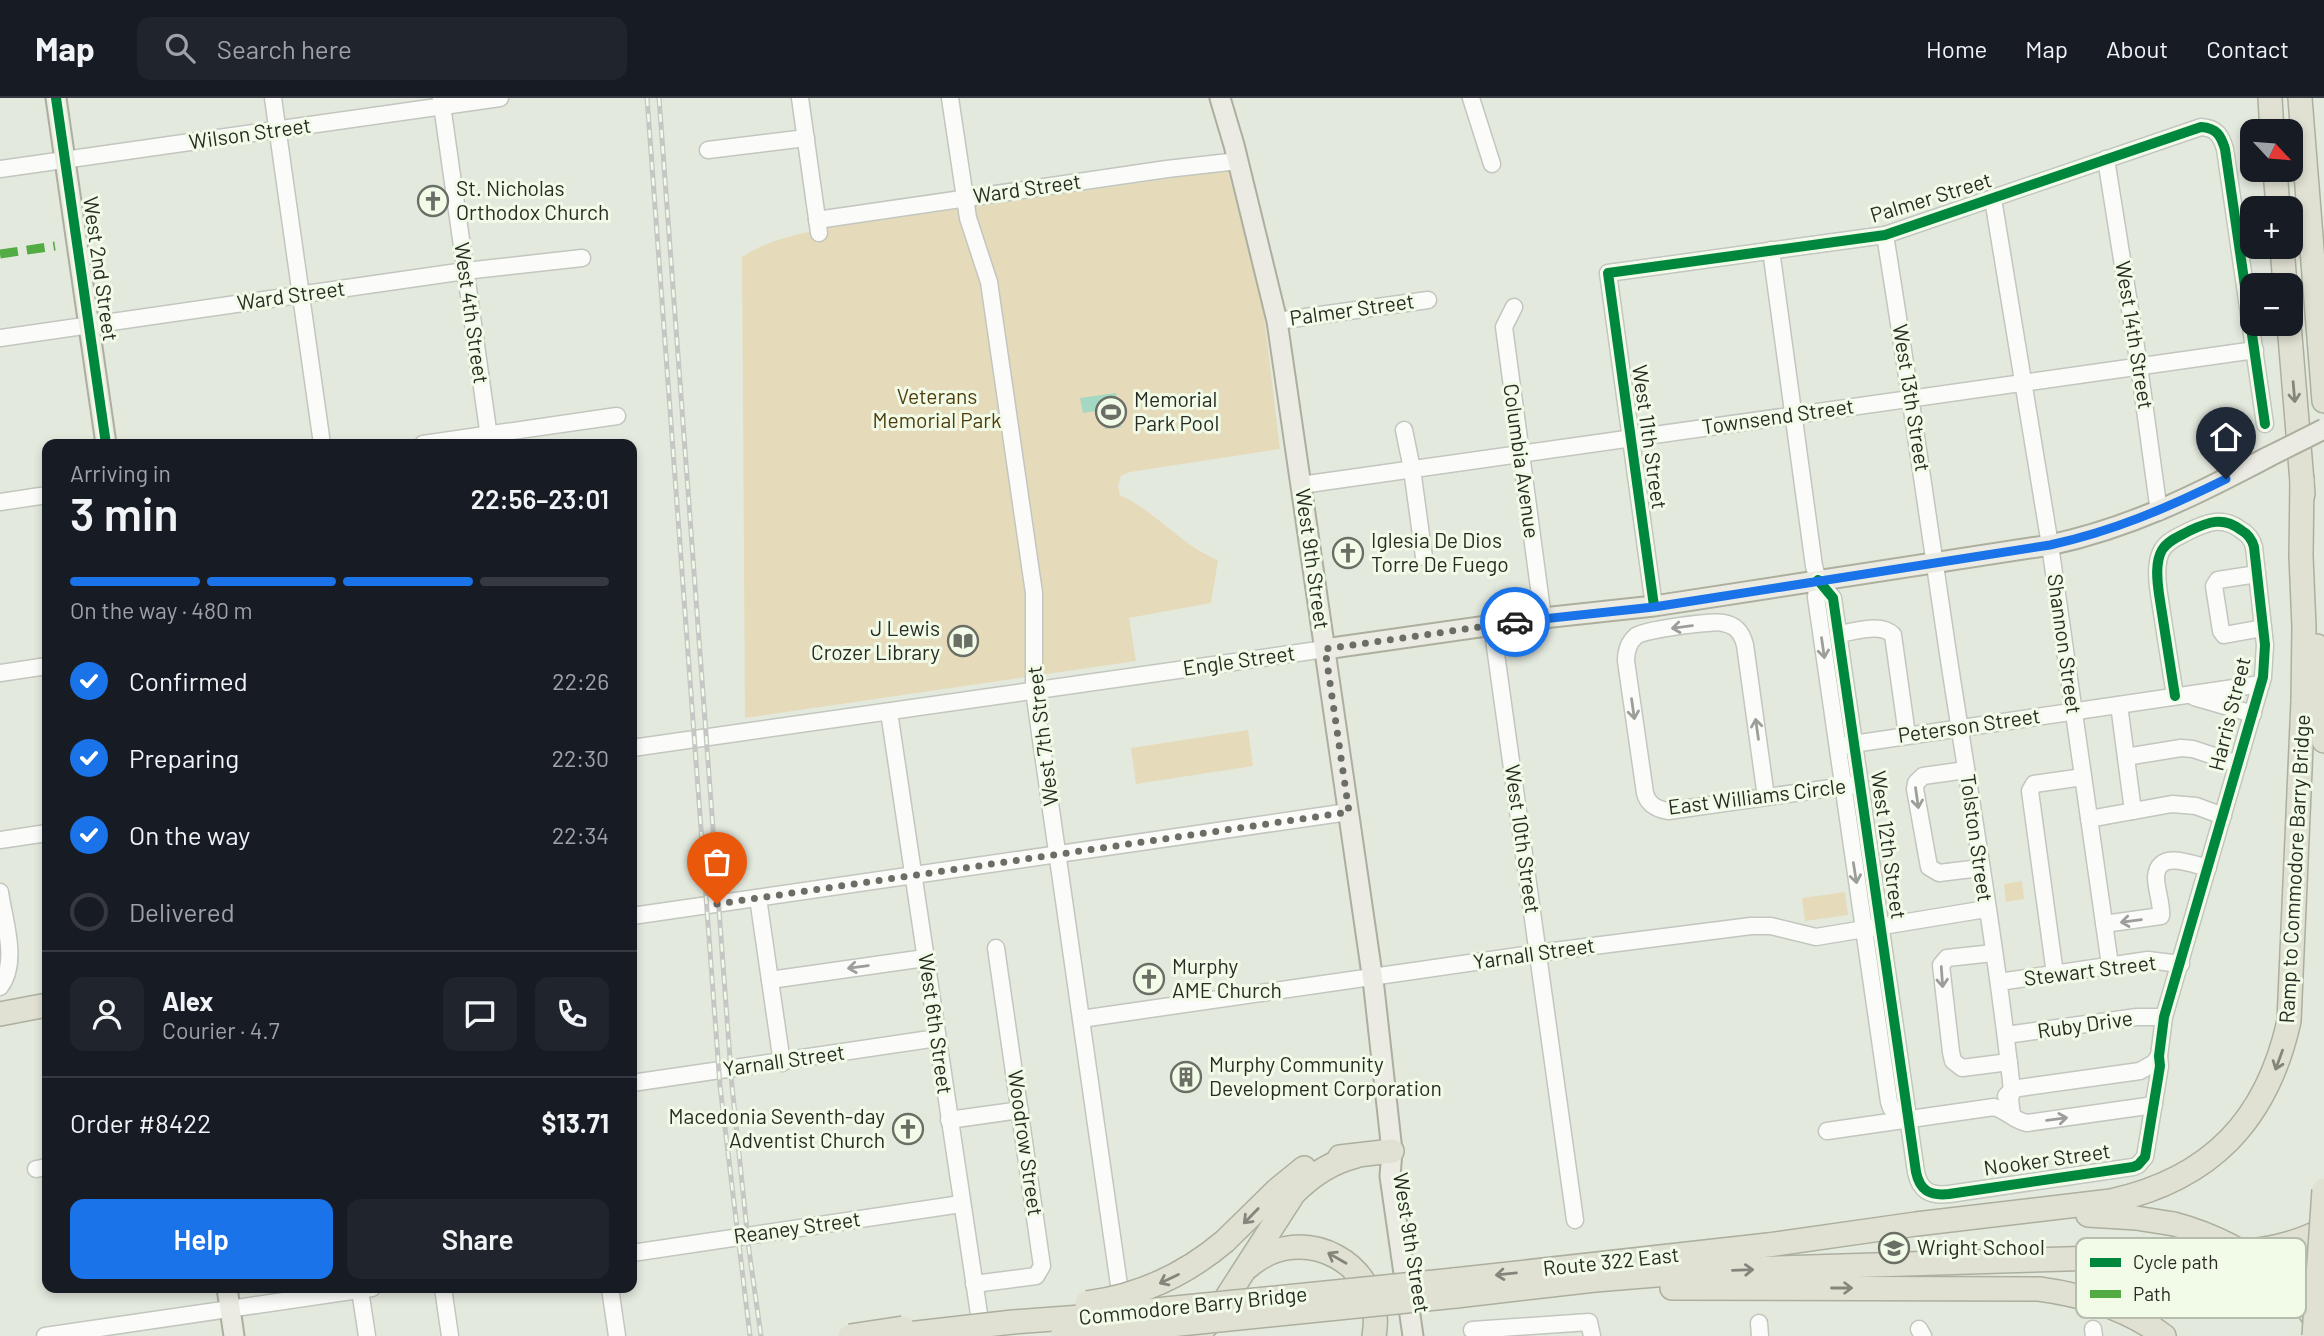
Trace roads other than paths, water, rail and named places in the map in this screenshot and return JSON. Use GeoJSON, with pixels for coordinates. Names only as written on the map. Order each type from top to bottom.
{"type":"FeatureCollection","features":[{"type":"Feature","properties":{"kind":"highway"},"geometry":{"type":"LineString","coordinates":[[2270,98],[2271,119]]}},
{"type":"Feature","properties":{"kind":"highway"},"geometry":{"type":"LineString","coordinates":[[2300,98],[2324,398]]}},
{"type":"Feature","properties":{"kind":"highway"},"geometry":{"type":"LineString","coordinates":[[2289,336],[2324,741]]}},
{"type":"Feature","properties":{"kind":"highway","name":"Ramp to Commodore Barry Bridge"},"geometry":{"type":"LineString","coordinates":[[1768,1245],[1916,1224],[2060,1209],[2134,1196],[2173,1181],[2196,1168],[2230,1141],[2258,1105],[2282,1052],[2292,989],[2304,701],[2302,479]]}},
{"type":"Feature","properties":{"kind":"highway"},"geometry":{"type":"LineString","coordinates":[[0,1014],[42,1006]]}},
{"type":"Feature","properties":{"kind":"highway"},"geometry":{"type":"LineString","coordinates":[[850,1336],[1111,1299],[1143,1290],[1200,1261],[1225,1241],[1294,1174],[1320,1161],[1392,1151]]}},
{"type":"Feature","properties":{"kind":"highway"},"geometry":{"type":"LineString","coordinates":[[1197,1336],[1214,1317],[1302,1185],[1326,1167],[1356,1156]]}},
{"type":"Feature","properties":{"kind":"highway"},"geometry":{"type":"LineString","coordinates":[[2314,1336],[2324,1190]]}},
{"type":"Feature","properties":{"kind":"highway"},"geometry":{"type":"LineString","coordinates":[[1768,1245],[1794,1245],[2095,1214],[2174,1224],[2216,1238]]}},
{"type":"Feature","properties":{"kind":"highway"},"geometry":{"type":"LineString","coordinates":[[2306,1238],[2324,1229]]}},
{"type":"Feature","properties":{"kind":"highway","name":"Route 322 East"},"geometry":{"type":"LineString","coordinates":[[1455,1288],[1768,1245]]}},
{"type":"Feature","properties":{"kind":"highway"},"geometry":{"type":"LineString","coordinates":[[1241,1274],[1261,1258],[1279,1250],[1308,1247],[1328,1252],[1345,1261],[1365,1283],[1374,1311],[1374,1336]]}},
{"type":"Feature","properties":{"kind":"highway"},"geometry":{"type":"LineString","coordinates":[[1455,1288],[1553,1286],[1717,1270],[2076,1259]]}},
{"type":"Feature","properties":{"kind":"highway"},"geometry":{"type":"LineString","coordinates":[[1553,1286],[1582,1289],[2039,1289],[2076,1295]]}},
{"type":"Feature","properties":{"kind":"highway","name":"Commodore Barry Bridge"},"geometry":{"type":"LineString","coordinates":[[890,1336],[1013,1322],[1455,1288]]}},
{"type":"Feature","properties":{"kind":"highway","name":"Commodore Barry Bridge"},"geometry":{"type":"LineString","coordinates":[[1062,1336],[1455,1288]]}},
{"type":"Feature","properties":{"kind":"highway"},"geometry":{"type":"LineString","coordinates":[[2306,1306],[2324,1336]]}},
{"type":"Feature","properties":{"kind":"highway"},"geometry":{"type":"LineString","coordinates":[[2136,1318],[2164,1336]]}},
{"type":"Feature","properties":{"kind":"main road","name":"West 2nd Street"},"geometry":{"type":"LineString","coordinates":[[56,98],[105,439]]}},
{"type":"Feature","properties":{"kind":"main road","name":"West 9th Street"},"geometry":{"type":"LineString","coordinates":[[1220,98],[1277,321],[1372,977],[1392,1151],[1390,1177],[1413,1336]]}},
{"type":"Feature","properties":{"kind":"main road","name":"Engle Street"},"geometry":{"type":"LineString","coordinates":[[1325,649],[1542,618],[1654,607],[2050,545],[2159,512],[2324,429]]}},
{"type":"Feature","properties":{"kind":"main road","name":"West 9th Street"},"geometry":{"type":"LineString","coordinates":[[1392,1151],[1402,1175],[1426,1336]]}},
{"type":"Feature","properties":{"kind":"main road"},"geometry":{"type":"LineString","coordinates":[[228,1293],[234,1336]]}},
{"type":"Feature","properties":{"kind":"street"},"geometry":{"type":"LineString","coordinates":[[273,98],[321,439]]}},
{"type":"Feature","properties":{"kind":"street","name":"Wilson Street"},"geometry":{"type":"LineString","coordinates":[[0,169],[277,130],[441,102],[500,98]]}},
{"type":"Feature","properties":{"kind":"street"},"geometry":{"type":"LineString","coordinates":[[708,150],[806,138],[800,98]]}},
{"type":"Feature","properties":{"kind":"street","name":"West 7th Street"},"geometry":{"type":"LineString","coordinates":[[950,98],[964,198],[989,282],[1031,568],[1036,612],[1034,691],[1126,1336]]}},
{"type":"Feature","properties":{"kind":"street"},"geometry":{"type":"LineString","coordinates":[[1471,98],[1492,164]]}},
{"type":"Feature","properties":{"kind":"street","name":"West 4th Street"},"geometry":{"type":"LineString","coordinates":[[441,102],[489,439]]}},
{"type":"Feature","properties":{"kind":"street","name":"Palmer Street"},"geometry":{"type":"LineString","coordinates":[[1608,273],[1885,235],[2201,127],[2213,130],[2220,136],[2225,149],[2255,350]]}},
{"type":"Feature","properties":{"kind":"street","name":"Ward Street"},"geometry":{"type":"LineString","coordinates":[[806,138],[818,226],[964,198],[1238,161]]}},
{"type":"Feature","properties":{"kind":"street","name":"West 14th Street"},"geometry":{"type":"LineString","coordinates":[[2106,159],[2159,512]]}},
{"type":"Feature","properties":{"kind":"street","name":"Shannon Street"},"geometry":{"type":"LineString","coordinates":[[1993,200],[2050,545],[2110,965]]}},
{"type":"Feature","properties":{"kind":"street","name":"West 13th Street"},"geometry":{"type":"LineString","coordinates":[[1885,235],[1935,562]]}},
{"type":"Feature","properties":{"kind":"street","name":"West 12th Street"},"geometry":{"type":"LineString","coordinates":[[1771,250],[1818,580],[1816,597],[1842,786],[1889,1102],[1894,1111],[1908,1119]]}},
{"type":"Feature","properties":{"kind":"street","name":"Ward Street"},"geometry":{"type":"LineString","coordinates":[[0,338],[465,271],[582,258]]}},
{"type":"Feature","properties":{"kind":"street","name":"West 11th Street"},"geometry":{"type":"LineString","coordinates":[[1608,273],[1654,607]]}},
{"type":"Feature","properties":{"kind":"street","name":"Palmer Street"},"geometry":{"type":"LineString","coordinates":[[1277,321],[1428,300]]}},
{"type":"Feature","properties":{"kind":"street","name":"Columbia Avenue"},"geometry":{"type":"LineString","coordinates":[[1514,307],[1504,327],[1542,618]]}},
{"type":"Feature","properties":{"kind":"street"},"geometry":{"type":"LineString","coordinates":[[2255,350],[2265,424]]}},
{"type":"Feature","properties":{"kind":"street","name":"Townsend Street"},"geometry":{"type":"LineString","coordinates":[[1301,485],[2255,350]]}},
{"type":"Feature","properties":{"kind":"street"},"geometry":{"type":"LineString","coordinates":[[494,439],[617,416]]}},
{"type":"Feature","properties":{"kind":"street"},"geometry":{"type":"LineString","coordinates":[[1404,430],[1424,557]]}},
{"type":"Feature","properties":{"kind":"street"},"geometry":{"type":"LineString","coordinates":[[0,502],[42,496]]}},
{"type":"Feature","properties":{"kind":"street","name":"Harris Street"},"geometry":{"type":"LineString","coordinates":[[2159,1056],[2164,1017],[2261,684],[2265,645],[2252,541],[2243,531],[2227,522],[2218,520],[2202,525],[2178,536],[2162,550],[2157,577],[2180,695]]}},
{"type":"Feature","properties":{"kind":"street","name":"Tolston Street"},"geometry":{"type":"LineString","coordinates":[[1935,562],[1999,982],[2012,1090],[2012,1115]]}},
{"type":"Feature","properties":{"kind":"street"},"geometry":{"type":"LineString","coordinates":[[2257,574],[2218,580],[2214,586],[2222,634],[2226,636],[2263,628]]}},
{"type":"Feature","properties":{"kind":"street","name":"West 12th Street"},"geometry":{"type":"LineString","coordinates":[[1818,580],[1833,598],[1908,1119]]}},
{"type":"Feature","properties":{"kind":"street","name":"East Williams Circle"},"geometry":{"type":"LineString","coordinates":[[1766,797],[1745,645],[1736,628],[1720,622],[1707,623],[1645,632],[1630,642],[1626,661],[1645,793],[1655,808],[1668,811],[1859,784]]}},
{"type":"Feature","properties":{"kind":"street","name":"West 10th Street"},"geometry":{"type":"LineString","coordinates":[[1492,625],[1575,1220]]}},
{"type":"Feature","properties":{"kind":"street"},"geometry":{"type":"LineString","coordinates":[[1838,634],[1880,628],[1893,635],[1907,735]]}},
{"type":"Feature","properties":{"kind":"street","name":"Engle Street"},"geometry":{"type":"LineString","coordinates":[[637,747],[1325,649]]}},
{"type":"Feature","properties":{"kind":"street"},"geometry":{"type":"LineString","coordinates":[[0,673],[42,667]]}},
{"type":"Feature","properties":{"kind":"street","name":"Peterson Street"},"geometry":{"type":"LineString","coordinates":[[1837,746],[2261,684]]}},
{"type":"Feature","properties":{"kind":"street","name":"Peterson Street"},"geometry":{"type":"LineString","coordinates":[[2180,695],[2253,714]]}},
{"type":"Feature","properties":{"kind":"street"},"geometry":{"type":"LineString","coordinates":[[2119,705],[2133,811]]}},
{"type":"Feature","properties":{"kind":"street","name":"West 6th Street"},"geometry":{"type":"LineString","coordinates":[[889,712],[982,1336]]}},
{"type":"Feature","properties":{"kind":"street"},"geometry":{"type":"LineString","coordinates":[[2126,757],[2181,748],[2193,749],[2238,764]]}},
{"type":"Feature","properties":{"kind":"street"},"geometry":{"type":"LineString","coordinates":[[1966,770],[1923,776],[1916,783],[1915,789],[1929,867],[1939,873],[1980,868]]}},
{"type":"Feature","properties":{"kind":"street"},"geometry":{"type":"LineString","coordinates":[[2055,974],[2029,790],[2034,784],[2083,777]]}},
{"type":"Feature","properties":{"kind":"street"},"geometry":{"type":"LineString","coordinates":[[2089,819],[2182,804],[2223,816]]}},
{"type":"Feature","properties":{"kind":"street"},"geometry":{"type":"LineString","coordinates":[[637,915],[1349,812]]}},
{"type":"Feature","properties":{"kind":"street"},"geometry":{"type":"LineString","coordinates":[[0,840],[42,834]]}},
{"type":"Feature","properties":{"kind":"street"},"geometry":{"type":"LineString","coordinates":[[2104,924],[2158,917],[2161,913],[2156,875],[2164,863],[2176,859],[2208,869]]}},
{"type":"Feature","properties":{"kind":"street"},"geometry":{"type":"LineString","coordinates":[[0,892],[10,965],[0,987]]}},
{"type":"Feature","properties":{"kind":"street"},"geometry":{"type":"LineString","coordinates":[[758,898],[782,1063]]}},
{"type":"Feature","properties":{"kind":"street","name":"Yarnall Street"},"geometry":{"type":"LineString","coordinates":[[1081,1019],[1538,953],[1751,926],[1771,926],[1816,937],[1986,909]]}},
{"type":"Feature","properties":{"kind":"street","name":"Woodrow Street"},"geometry":{"type":"LineString","coordinates":[[974,1284],[1036,1276],[1042,1266],[996,948]]}},
{"type":"Feature","properties":{"kind":"street"},"geometry":{"type":"LineString","coordinates":[[1993,953],[1947,958],[1941,965],[1950,1050],[1953,1060],[1962,1068],[2009,1062]]}},
{"type":"Feature","properties":{"kind":"street"},"geometry":{"type":"LineString","coordinates":[[770,980],[925,957]]}},
{"type":"Feature","properties":{"kind":"street","name":"Stewart Street"},"geometry":{"type":"LineString","coordinates":[[1999,982],[2148,960],[2180,964]]}},
{"type":"Feature","properties":{"kind":"street","name":"Ruby Drive"},"geometry":{"type":"LineString","coordinates":[[2006,1035],[2137,1017],[2164,1017]]}},
{"type":"Feature","properties":{"kind":"street","name":"Yarnall Street"},"geometry":{"type":"LineString","coordinates":[[637,1082],[937,1038]]}},
{"type":"Feature","properties":{"kind":"street"},"geometry":{"type":"LineString","coordinates":[[2140,1072],[2154,1063],[2159,1056]]}},
{"type":"Feature","properties":{"kind":"street","name":"Nooker Street"},"geometry":{"type":"LineString","coordinates":[[1908,1119],[1918,1182],[1924,1191],[1938,1195],[2138,1165],[2145,1157],[2159,1056]]}},
{"type":"Feature","properties":{"kind":"street"},"geometry":{"type":"LineString","coordinates":[[1994,1107],[2012,1090],[2140,1072],[2151,1074],[2157,1082]]}},
{"type":"Feature","properties":{"kind":"street"},"geometry":{"type":"LineString","coordinates":[[1827,1131],[1994,1107],[2022,1122],[2033,1122],[2154,1105]]}},
{"type":"Feature","properties":{"kind":"street"},"geometry":{"type":"LineString","coordinates":[[949,1121],[1020,1110]]}},
{"type":"Feature","properties":{"kind":"street","name":"Reaney Street"},"geometry":{"type":"LineString","coordinates":[[637,1252],[961,1204]]}},
{"type":"Feature","properties":{"kind":"street"},"geometry":{"type":"LineString","coordinates":[[45,1336],[339,1293]]}},
{"type":"Feature","properties":{"kind":"street"},"geometry":{"type":"LineString","coordinates":[[366,1293],[367,1336]]}},
{"type":"Feature","properties":{"kind":"street"},"geometry":{"type":"LineString","coordinates":[[444,1293],[450,1336]]}},
{"type":"Feature","properties":{"kind":"street"},"geometry":{"type":"LineString","coordinates":[[611,1293],[617,1336]]}},
{"type":"Feature","properties":{"kind":"street"},"geometry":{"type":"LineString","coordinates":[[1472,1330],[1590,1329]]}},
{"type":"Feature","properties":{"kind":"railway"},"geometry":{"type":"LineString","coordinates":[[647,98],[720,1086],[750,1336]]}},
{"type":"Feature","properties":{"kind":"railway"},"geometry":{"type":"LineString","coordinates":[[659,98],[732,1086],[761,1336]]}},
{"type":"Feature","properties":{"kind":"place","name":"St. Nicholas Orthodox Church"},"geometry":{"type":"Point","coordinates":[433,201]}},
{"type":"Feature","properties":{"kind":"place","name":"Memorial Park Pool"},"geometry":{"type":"Point","coordinates":[1111,412]}},
{"type":"Feature","properties":{"kind":"place","name":"Iglesia De Dios Torre De Fuego"},"geometry":{"type":"Point","coordinates":[1348,553]}},
{"type":"Feature","properties":{"kind":"place","name":"J Lewis Crozer Library"},"geometry":{"type":"Point","coordinates":[963,641]}},
{"type":"Feature","properties":{"kind":"place","name":"Murphy AME Church"},"geometry":{"type":"Point","coordinates":[1149,979]}},
{"type":"Feature","properties":{"kind":"place","name":"Murphy Community Development Corporation"},"geometry":{"type":"Point","coordinates":[1186,1077]}},
{"type":"Feature","properties":{"kind":"place","name":"Macedonia Seventh-day Adventist Church"},"geometry":{"type":"Point","coordinates":[908,1129]}},
{"type":"Feature","properties":{"kind":"place","name":"Wright School"},"geometry":{"type":"Point","coordinates":[1894,1248]}},
{"type":"Feature","properties":{"kind":"park label","name":"Veterans Memorial Park"},"geometry":{"type":"Point","coordinates":[937,409]}}]}
